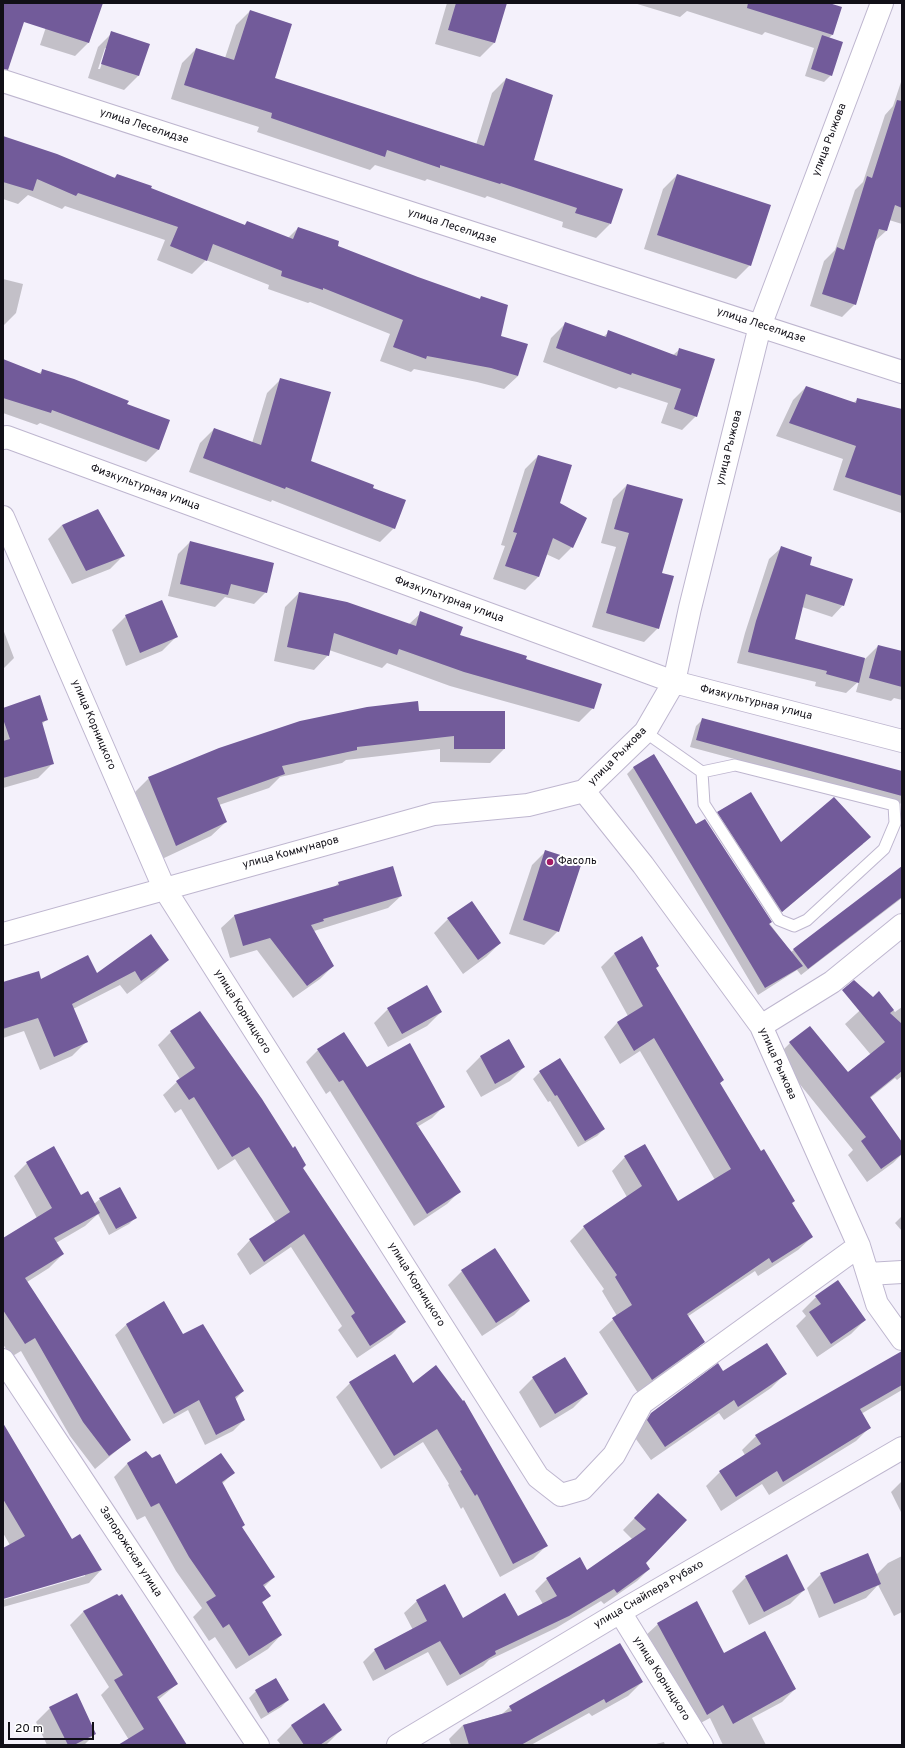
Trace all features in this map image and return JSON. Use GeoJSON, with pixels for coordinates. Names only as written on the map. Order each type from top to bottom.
{"type":"FeatureCollection","features":[{"type":"Feature","properties":{"kind":"street","name":"улица Рыжова"},"geometry":{"type":"LineString","coordinates":[[882,3],[760,326],[690,608],[674,682],[645,732],[584,792],[643,865],[761,1026],[859,1246],[878,1304],[902,1339]]}},
{"type":"Feature","properties":{"kind":"street","name":"улица Леселидзе"},"geometry":{"type":"LineString","coordinates":[[3,81],[902,372]]}},
{"type":"Feature","properties":{"kind":"street","name":"Физкультурная улица"},"geometry":{"type":"LineString","coordinates":[[3,438],[7,437],[674,682],[902,741]]}},
{"type":"Feature","properties":{"kind":"street","name":"улица Корницкого"},"geometry":{"type":"LineString","coordinates":[[3,517],[164,888],[538,1477],[560,1495],[582,1489],[614,1456],[642,1402],[859,1246]]}},
{"type":"Feature","properties":{"kind":"street","name":"улица Коммунаров"},"geometry":{"type":"LineString","coordinates":[[3,934],[434,814],[528,805],[584,792]]}},
{"type":"Feature","properties":{"kind":"street"},"geometry":{"type":"LineString","coordinates":[[761,1026],[832,982],[902,925]]}},
{"type":"Feature","properties":{"kind":"street"},"geometry":{"type":"LineString","coordinates":[[868,1274],[902,1272]]}},
{"type":"Feature","properties":{"kind":"street","name":"Запорожская улица"},"geometry":{"type":"LineString","coordinates":[[3,1360],[258,1745]]}},
{"type":"Feature","properties":{"kind":"street","name":"улица Снайпера Рубахо"},"geometry":{"type":"LineString","coordinates":[[398,1745],[620,1612],[902,1448]]}},
{"type":"Feature","properties":{"kind":"street","name":"улица Корницкого"},"geometry":{"type":"LineString","coordinates":[[620,1612],[702,1745]]}},
{"type":"Feature","properties":{"kind":"lane"},"geometry":{"type":"LineString","coordinates":[[645,732],[702,772],[735,765],[894,805],[896,823],[884,849],[807,920],[794,926],[779,920],[704,804],[702,772]]}},
{"type":"Feature","properties":{"kind":"building"},"geometry":{"type":"Polygon","coordinates":[[[3,3],[103,3],[89,43],[24,22],[8,70],[3,69],[3,3]]]}},
{"type":"Feature","properties":{"kind":"building"},"geometry":{"type":"Polygon","coordinates":[[[456,3],[507,3],[495,43],[448,30],[456,3]]]}},
{"type":"Feature","properties":{"kind":"building"},"geometry":{"type":"Polygon","coordinates":[[[748,3],[829,3],[842,7],[833,35],[747,8],[748,3]]]}},
{"type":"Feature","properties":{"kind":"building"},"geometry":{"type":"Polygon","coordinates":[[[250,10],[292,24],[275,78],[484,146],[506,78],[553,95],[534,160],[623,189],[611,224],[575,213],[577,208],[501,183],[500,184],[440,165],[440,168],[387,150],[385,157],[271,118],[272,113],[184,85],[196,48],[234,60],[250,10]]]}},
{"type":"Feature","properties":{"kind":"building"},"geometry":{"type":"Polygon","coordinates":[[[111,31],[150,44],[139,76],[101,64],[111,31]]]}},
{"type":"Feature","properties":{"kind":"building"},"geometry":{"type":"Polygon","coordinates":[[[822,35],[843,42],[832,76],[811,69],[822,35]]]}},
{"type":"Feature","properties":{"kind":"building"},"geometry":{"type":"Polygon","coordinates":[[[897,100],[902,101],[902,208],[895,205],[887,231],[879,229],[856,305],[822,294],[837,247],[844,250],[867,176],[872,178],[897,100]]]}},
{"type":"Feature","properties":{"kind":"building"},"geometry":{"type":"Polygon","coordinates":[[[3,136],[57,154],[115,178],[117,174],[152,186],[151,188],[245,225],[247,221],[293,239],[298,227],[339,241],[338,246],[418,277],[480,299],[481,296],[508,305],[501,336],[528,344],[518,376],[491,368],[427,356],[426,359],[393,347],[403,320],[323,288],[323,290],[281,276],[282,271],[213,244],[207,261],[170,246],[178,227],[78,193],[76,196],[37,179],[33,191],[3,182],[3,136]]]}},
{"type":"Feature","properties":{"kind":"building"},"geometry":{"type":"Polygon","coordinates":[[[677,174],[771,205],[751,266],[657,235],[677,174]]]}},
{"type":"Feature","properties":{"kind":"building"},"geometry":{"type":"Polygon","coordinates":[[[565,322],[606,337],[608,330],[677,356],[679,348],[715,359],[697,417],[674,409],[681,389],[632,373],[631,375],[556,348],[565,322]]]}},
{"type":"Feature","properties":{"kind":"building"},"geometry":{"type":"Polygon","coordinates":[[[3,359],[41,374],[42,369],[74,379],[129,401],[127,404],[170,420],[159,450],[52,410],[51,413],[3,398],[3,359]]]}},
{"type":"Feature","properties":{"kind":"building"},"geometry":{"type":"Polygon","coordinates":[[[280,378],[331,392],[311,461],[374,485],[373,488],[406,500],[395,529],[286,487],[285,489],[203,458],[214,428],[261,445],[280,378]]]}},
{"type":"Feature","properties":{"kind":"building"},"geometry":{"type":"Polygon","coordinates":[[[806,386],[856,403],[857,398],[902,409],[902,496],[845,477],[856,446],[789,423],[806,386]]]}},
{"type":"Feature","properties":{"kind":"building"},"geometry":{"type":"Polygon","coordinates":[[[538,455],[572,465],[560,503],[587,518],[573,548],[553,538],[539,577],[505,566],[517,533],[513,532],[538,455]]]}},
{"type":"Feature","properties":{"kind":"building"},"geometry":{"type":"Polygon","coordinates":[[[627,484],[683,499],[662,573],[674,576],[659,629],[606,613],[629,533],[614,529],[627,484]]]}},
{"type":"Feature","properties":{"kind":"building"},"geometry":{"type":"Polygon","coordinates":[[[98,509],[125,556],[86,571],[62,525],[98,509]]]}},
{"type":"Feature","properties":{"kind":"building"},"geometry":{"type":"Polygon","coordinates":[[[190,541],[274,563],[267,593],[231,584],[228,595],[180,584],[190,541]]]}},
{"type":"Feature","properties":{"kind":"building"},"geometry":{"type":"Polygon","coordinates":[[[781,546],[812,557],[810,565],[853,579],[844,606],[806,594],[795,639],[865,658],[859,683],[826,674],[827,671],[748,652],[756,621],[781,546]]]}},
{"type":"Feature","properties":{"kind":"building"},"geometry":{"type":"Polygon","coordinates":[[[299,592],[347,602],[416,626],[420,611],[463,627],[460,635],[527,656],[526,659],[602,684],[594,709],[464,672],[399,649],[397,655],[334,633],[329,656],[287,647],[299,592]]]}},
{"type":"Feature","properties":{"kind":"building"},"geometry":{"type":"Polygon","coordinates":[[[162,600],[178,637],[140,653],[125,615],[162,600]]]}},
{"type":"Feature","properties":{"kind":"building"},"geometry":{"type":"Polygon","coordinates":[[[878,645],[902,651],[902,687],[869,678],[878,645]]]}},
{"type":"Feature","properties":{"kind":"building"},"geometry":{"type":"Polygon","coordinates":[[[40,695],[48,720],[42,722],[54,764],[3,778],[3,741],[10,739],[3,719],[3,708],[40,695]]]}},
{"type":"Feature","properties":{"kind":"building"},"geometry":{"type":"Polygon","coordinates":[[[418,701],[419,711],[505,711],[505,749],[454,749],[454,736],[357,747],[357,750],[282,766],[285,774],[217,798],[227,822],[176,846],[148,777],[219,748],[300,721],[367,707],[418,701]]]}},
{"type":"Feature","properties":{"kind":"building"},"geometry":{"type":"Polygon","coordinates":[[[702,718],[902,771],[902,796],[696,740],[702,718]]]}},
{"type":"Feature","properties":{"kind":"building"},"geometry":{"type":"Polygon","coordinates":[[[654,754],[696,824],[705,819],[772,922],[769,924],[803,966],[765,988],[633,767],[654,754]]]}},
{"type":"Feature","properties":{"kind":"building"},"geometry":{"type":"Polygon","coordinates":[[[751,792],[781,842],[834,797],[871,837],[782,912],[717,812],[751,792]]]}},
{"type":"Feature","properties":{"kind":"building"},"geometry":{"type":"Polygon","coordinates":[[[545,850],[582,862],[559,932],[523,920],[545,850]]]}},
{"type":"Feature","properties":{"kind":"building"},"geometry":{"type":"Polygon","coordinates":[[[393,866],[402,896],[323,919],[324,921],[311,925],[334,966],[307,986],[270,938],[243,946],[234,915],[339,885],[338,882],[393,866]]]}},
{"type":"Feature","properties":{"kind":"building"},"geometry":{"type":"Polygon","coordinates":[[[902,866],[902,897],[808,969],[793,949],[902,866]]]}},
{"type":"Feature","properties":{"kind":"building"},"geometry":{"type":"Polygon","coordinates":[[[472,901],[501,943],[478,960],[447,918],[472,901]]]}},
{"type":"Feature","properties":{"kind":"building"},"geometry":{"type":"Polygon","coordinates":[[[151,934],[169,960],[141,981],[135,971],[72,1004],[88,1042],[54,1057],[38,1018],[3,1029],[3,982],[39,971],[41,979],[88,955],[97,973],[151,934]]]}},
{"type":"Feature","properties":{"kind":"building"},"geometry":{"type":"Polygon","coordinates":[[[642,936],[659,966],[656,968],[724,1080],[720,1083],[761,1151],[764,1149],[795,1201],[792,1203],[813,1237],[772,1263],[769,1258],[687,1314],[705,1342],[652,1380],[612,1318],[632,1305],[615,1277],[617,1275],[583,1226],[642,1186],[624,1156],[645,1144],[678,1201],[731,1169],[654,1038],[634,1051],[617,1022],[643,1006],[614,953],[642,936]]]}},
{"type":"Feature","properties":{"kind":"building"},"geometry":{"type":"Polygon","coordinates":[[[854,980],[873,997],[879,991],[894,1010],[890,1013],[902,1024],[902,1071],[870,1097],[902,1142],[902,1154],[881,1169],[861,1141],[866,1137],[789,1042],[810,1026],[848,1072],[885,1042],[842,990],[854,980]]]}},
{"type":"Feature","properties":{"kind":"building"},"geometry":{"type":"Polygon","coordinates":[[[427,985],[442,1012],[402,1034],[387,1008],[427,985]]]}},
{"type":"Feature","properties":{"kind":"building"},"geometry":{"type":"Polygon","coordinates":[[[200,1011],[262,1099],[293,1148],[295,1146],[306,1165],[303,1168],[406,1322],[370,1346],[351,1316],[355,1313],[304,1234],[264,1262],[249,1239],[290,1212],[249,1147],[232,1157],[194,1097],[189,1100],[176,1081],[195,1068],[170,1031],[200,1011]]]}},
{"type":"Feature","properties":{"kind":"building"},"geometry":{"type":"Polygon","coordinates":[[[344,1032],[367,1067],[410,1043],[445,1107],[416,1123],[461,1192],[427,1214],[343,1080],[339,1082],[317,1049],[344,1032]]]}},
{"type":"Feature","properties":{"kind":"building"},"geometry":{"type":"Polygon","coordinates":[[[509,1039],[525,1067],[495,1084],[480,1056],[509,1039]]]}},
{"type":"Feature","properties":{"kind":"building"},"geometry":{"type":"Polygon","coordinates":[[[560,1058],[605,1129],[585,1141],[557,1095],[555,1096],[539,1071],[560,1058]]]}},
{"type":"Feature","properties":{"kind":"building"},"geometry":{"type":"Polygon","coordinates":[[[54,1146],[81,1195],[88,1191],[100,1213],[54,1238],[64,1254],[25,1278],[131,1440],[109,1456],[83,1422],[35,1338],[25,1344],[3,1310],[3,1238],[52,1208],[26,1162],[54,1146]]]}},
{"type":"Feature","properties":{"kind":"building"},"geometry":{"type":"Polygon","coordinates":[[[120,1187],[137,1218],[116,1229],[99,1198],[120,1187]]]}},
{"type":"Feature","properties":{"kind":"building"},"geometry":{"type":"Polygon","coordinates":[[[495,1248],[530,1301],[496,1323],[461,1270],[495,1248]]]}},
{"type":"Feature","properties":{"kind":"building"},"geometry":{"type":"Polygon","coordinates":[[[838,1280],[866,1320],[831,1344],[809,1312],[821,1304],[815,1296],[838,1280]]]}},
{"type":"Feature","properties":{"kind":"building"},"geometry":{"type":"Polygon","coordinates":[[[164,1301],[183,1334],[203,1324],[244,1391],[235,1397],[245,1420],[216,1435],[199,1400],[174,1414],[126,1324],[164,1301]]]}},
{"type":"Feature","properties":{"kind":"building"},"geometry":{"type":"Polygon","coordinates":[[[767,1343],[787,1374],[738,1407],[734,1400],[665,1447],[647,1420],[651,1413],[718,1363],[723,1371],[767,1343]]]}},
{"type":"Feature","properties":{"kind":"building"},"geometry":{"type":"Polygon","coordinates":[[[902,1351],[902,1385],[860,1409],[871,1428],[783,1482],[777,1471],[736,1497],[719,1471],[761,1444],[755,1435],[902,1351]]]}},
{"type":"Feature","properties":{"kind":"building"},"geometry":{"type":"Polygon","coordinates":[[[395,1354],[413,1383],[436,1365],[463,1401],[464,1400],[548,1546],[513,1564],[477,1494],[475,1496],[460,1471],[462,1470],[437,1429],[394,1456],[349,1382],[395,1354]]]}},
{"type":"Feature","properties":{"kind":"building"},"geometry":{"type":"Polygon","coordinates":[[[565,1357],[588,1394],[555,1414],[532,1377],[565,1357]]]}},
{"type":"Feature","properties":{"kind":"building"},"geometry":{"type":"Polygon","coordinates":[[[3,1423],[72,1539],[80,1534],[102,1570],[3,1599],[3,1548],[25,1536],[3,1499],[3,1423]]]}},
{"type":"Feature","properties":{"kind":"building"},"geometry":{"type":"Polygon","coordinates":[[[146,1451],[152,1458],[160,1454],[176,1484],[221,1453],[235,1473],[222,1482],[245,1525],[242,1527],[275,1577],[263,1585],[271,1596],[262,1602],[282,1635],[249,1656],[229,1624],[223,1628],[206,1602],[216,1596],[189,1557],[159,1503],[151,1507],[127,1463],[146,1451]]]}},
{"type":"Feature","properties":{"kind":"building"},"geometry":{"type":"Polygon","coordinates":[[[658,1493],[687,1520],[646,1563],[650,1569],[617,1593],[614,1589],[569,1616],[495,1651],[496,1654],[460,1675],[440,1641],[385,1670],[374,1649],[427,1621],[416,1600],[445,1584],[463,1618],[505,1593],[518,1616],[557,1596],[546,1578],[580,1557],[587,1570],[646,1529],[634,1518],[658,1493]]]}},
{"type":"Feature","properties":{"kind":"building"},"geometry":{"type":"Polygon","coordinates":[[[868,1553],[881,1584],[834,1604],[820,1573],[868,1553]]]}},
{"type":"Feature","properties":{"kind":"building"},"geometry":{"type":"Polygon","coordinates":[[[787,1554],[805,1590],[764,1612],[745,1576],[787,1554]]]}},
{"type":"Feature","properties":{"kind":"building"},"geometry":{"type":"Polygon","coordinates":[[[117,1594],[119,1596],[122,1594],[178,1684],[157,1697],[187,1745],[118,1745],[144,1729],[114,1680],[123,1675],[83,1611],[117,1594]]]}},
{"type":"Feature","properties":{"kind":"building"},"geometry":{"type":"Polygon","coordinates":[[[697,1601],[724,1653],[765,1631],[796,1689],[733,1724],[723,1705],[707,1715],[657,1623],[697,1601]]]}},
{"type":"Feature","properties":{"kind":"building"},"geometry":{"type":"Polygon","coordinates":[[[620,1643],[643,1682],[606,1703],[604,1699],[521,1745],[469,1745],[463,1725],[512,1711],[509,1706],[620,1643]]]}},
{"type":"Feature","properties":{"kind":"building"},"geometry":{"type":"Polygon","coordinates":[[[276,1678],[289,1700],[268,1713],[255,1690],[276,1678]]]}},
{"type":"Feature","properties":{"kind":"building"},"geometry":{"type":"Polygon","coordinates":[[[77,1693],[96,1734],[74,1745],[68,1745],[49,1707],[77,1693]]]}},
{"type":"Feature","properties":{"kind":"building"},"geometry":{"type":"Polygon","coordinates":[[[324,1703],[342,1730],[320,1745],[304,1745],[291,1725],[324,1703]]]}},
{"type":"Feature","properties":{"kind":"place","name":"Фасоль"},"geometry":{"type":"Point","coordinates":[550,862]}}]}
